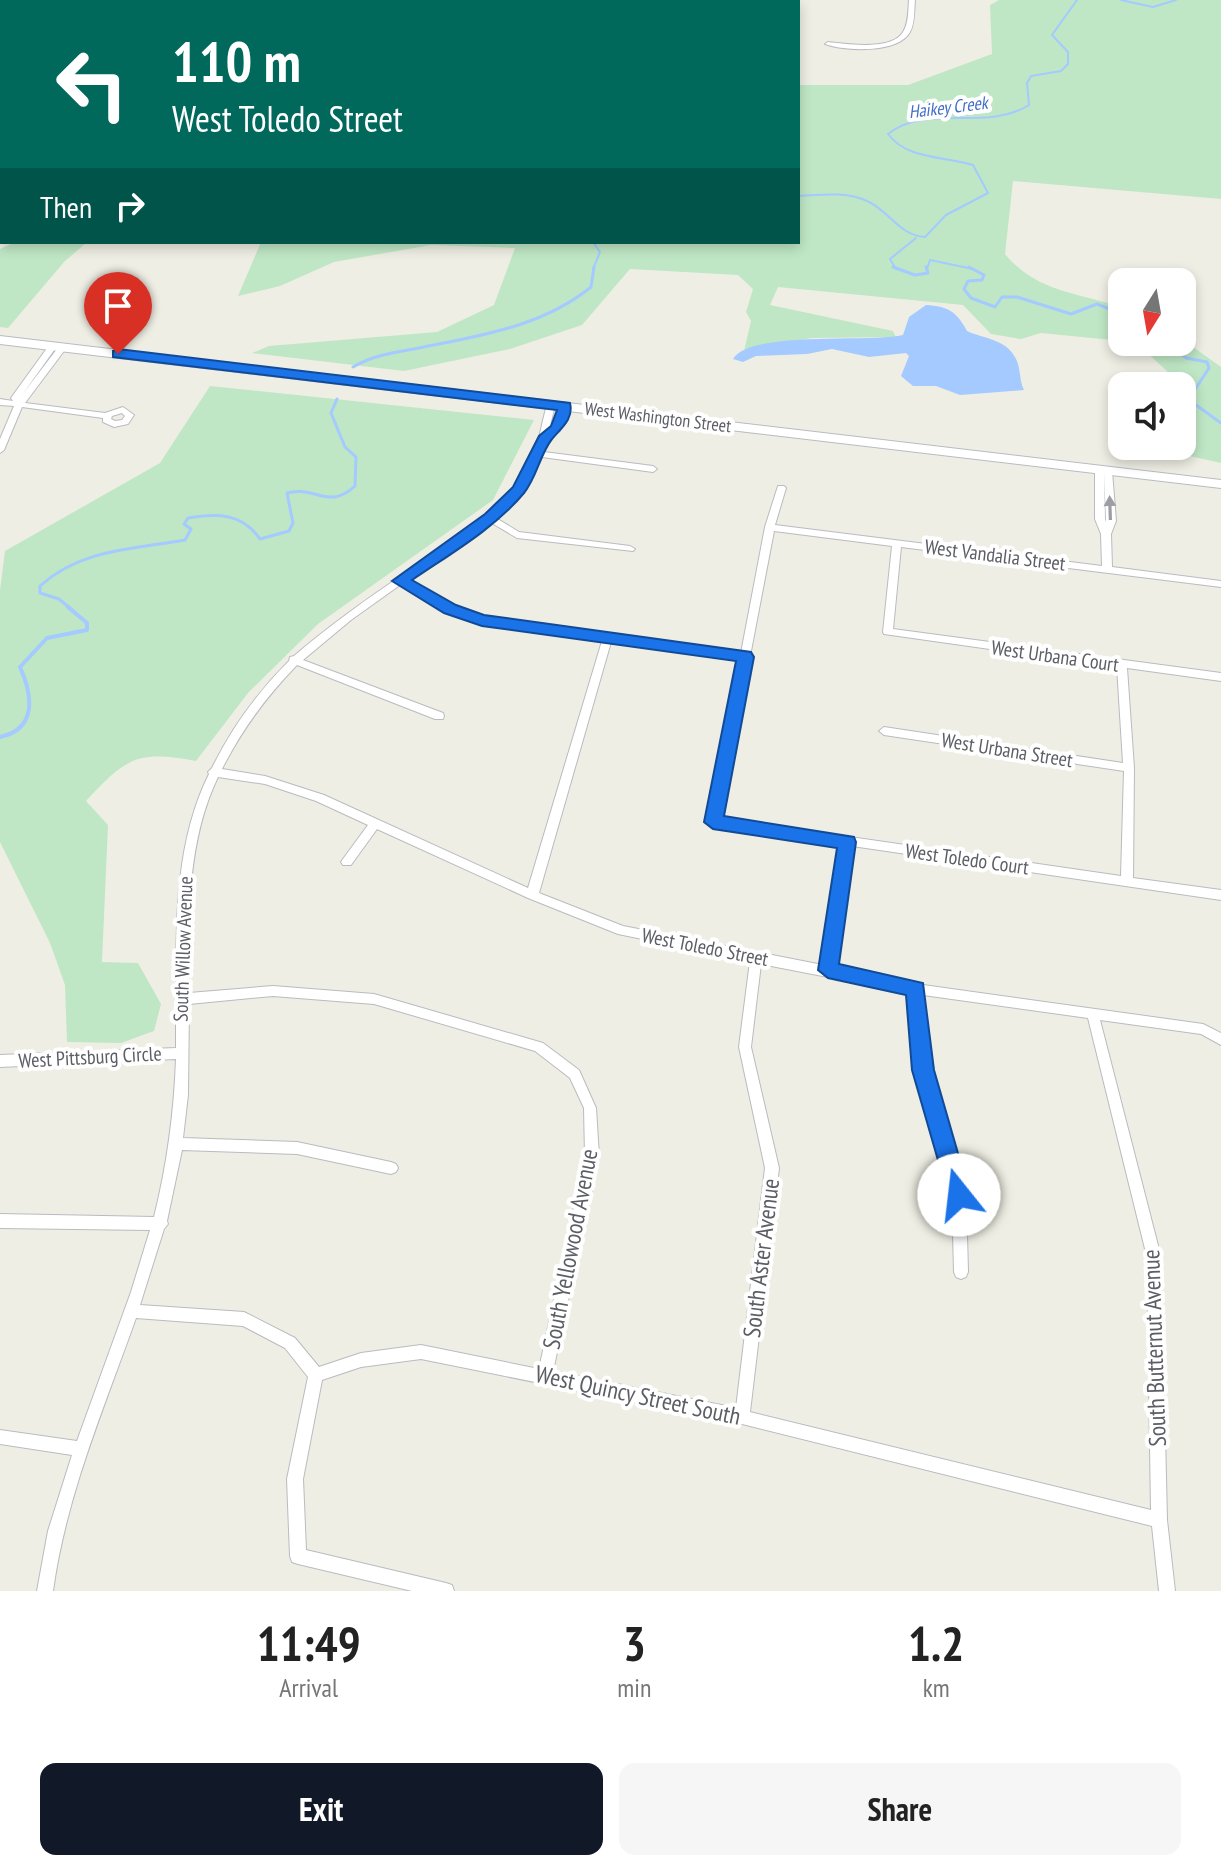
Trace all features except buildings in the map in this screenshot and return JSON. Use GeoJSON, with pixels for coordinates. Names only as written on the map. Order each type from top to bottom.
{"type":"FeatureCollection","features":[{"type":"Feature","properties":{"kind":"main road","name":"West Washington Street"},"geometry":{"type":"LineString","coordinates":[[0,340],[1221,484]]}},
{"type":"Feature","properties":{"kind":"street"},"geometry":{"type":"LineString","coordinates":[[828,44],[872,47],[901,39],[908,30],[912,0]]}},
{"type":"Feature","properties":{"kind":"street"},"geometry":{"type":"LineString","coordinates":[[0,450],[19,404],[58,347]]}},
{"type":"Feature","properties":{"kind":"street"},"geometry":{"type":"LineString","coordinates":[[0,402],[107,416]]}},
{"type":"Feature","properties":{"kind":"street","name":"South Willow Avenue"},"geometry":{"type":"LineString","coordinates":[[45,1591],[59,1517],[161,1224],[176,1144],[185,868],[193,824],[213,772],[248,712],[294,660],[490,518],[518,490],[540,454],[546,436],[557,429],[558,406]]}},
{"type":"Feature","properties":{"kind":"street"},"geometry":{"type":"LineString","coordinates":[[540,454],[653,469]]}},
{"type":"Feature","properties":{"kind":"street"},"geometry":{"type":"LineString","coordinates":[[1104,470],[1111,521],[1106,534],[1107,569]]}},
{"type":"Feature","properties":{"kind":"street"},"geometry":{"type":"LineString","coordinates":[[400,581],[450,609],[482,621],[745,657],[770,527],[781,488]]}},
{"type":"Feature","properties":{"kind":"street"},"geometry":{"type":"LineString","coordinates":[[490,518],[517,535],[630,549]]}},
{"type":"Feature","properties":{"kind":"street","name":"West Vandalia Street"},"geometry":{"type":"LineString","coordinates":[[770,527],[1221,584]]}},
{"type":"Feature","properties":{"kind":"street","name":"West Urbana Court"},"geometry":{"type":"LineString","coordinates":[[897,543],[888,632],[1221,677]]}},
{"type":"Feature","properties":{"kind":"street"},"geometry":{"type":"LineString","coordinates":[[532,895],[608,637]]}},
{"type":"Feature","properties":{"kind":"street","name":"West Toledo Court"},"geometry":{"type":"LineString","coordinates":[[745,657],[713,822],[1221,895]]}},
{"type":"Feature","properties":{"kind":"street"},"geometry":{"type":"LineString","coordinates":[[294,660],[439,716]]}},
{"type":"Feature","properties":{"kind":"street"},"geometry":{"type":"LineString","coordinates":[[1122,665],[1129,768],[1127,880]]}},
{"type":"Feature","properties":{"kind":"street","name":"West Urbana Street"},"geometry":{"type":"LineString","coordinates":[[884,731],[1129,768]]}},
{"type":"Feature","properties":{"kind":"street","name":"West Toledo Street"},"geometry":{"type":"LineString","coordinates":[[213,772],[265,780],[375,823],[532,895],[622,931],[916,989],[1203,1029],[1221,1039]]}},
{"type":"Feature","properties":{"kind":"street"},"geometry":{"type":"LineString","coordinates":[[347,862],[375,823]]}},
{"type":"Feature","properties":{"kind":"street"},"geometry":{"type":"LineString","coordinates":[[828,970],[847,842]]}},
{"type":"Feature","properties":{"kind":"street","name":"South Aster Avenue"},"geometry":{"type":"LineString","coordinates":[[742,1417],[772,1168],[745,1047],[756,958]]}},
{"type":"Feature","properties":{"kind":"street"},"geometry":{"type":"LineString","coordinates":[[916,989],[923,1070],[959,1195],[963,1237],[961,1272]]}},
{"type":"Feature","properties":{"kind":"street","name":"South Yellowood Avenue"},"geometry":{"type":"LineString","coordinates":[[181,999],[273,991],[374,999],[539,1047],[575,1074],[590,1108],[592,1156],[545,1376]]}},
{"type":"Feature","properties":{"kind":"street","name":"South Butternut Avenue"},"geometry":{"type":"LineString","coordinates":[[1093,1015],[1154,1257],[1159,1520],[1167,1591]]}},
{"type":"Feature","properties":{"kind":"street","name":"West Pittsburg Circle"},"geometry":{"type":"LineString","coordinates":[[0,1061],[180,1053]]}},
{"type":"Feature","properties":{"kind":"street"},"geometry":{"type":"LineString","coordinates":[[176,1144],[297,1148],[391,1168]]}},
{"type":"Feature","properties":{"kind":"street"},"geometry":{"type":"LineString","coordinates":[[0,1221],[161,1224]]}},
{"type":"Feature","properties":{"kind":"street"},"geometry":{"type":"LineString","coordinates":[[130,1311],[244,1319],[290,1343],[316,1375],[295,1479],[298,1556],[446,1591]]}},
{"type":"Feature","properties":{"kind":"street","name":"West Quincy Street South"},"geometry":{"type":"LineString","coordinates":[[316,1375],[361,1360],[421,1352],[742,1417],[1159,1520]]}},
{"type":"Feature","properties":{"kind":"street"},"geometry":{"type":"LineString","coordinates":[[0,1437],[82,1449]]}},
{"type":"Feature","properties":{"kind":"green space"},"geometry":{"type":"Polygon","coordinates":[[[999,0],[1221,0],[1221,199],[1013,181],[1005,254],[1017,267],[1044,284],[1108,304],[1108,340],[1041,333],[1021,339],[991,334],[963,305],[778,287],[770,305],[893,331],[896,337],[811,338],[744,351],[751,321],[746,312],[753,289],[738,275],[630,269],[582,325],[510,349],[404,371],[252,353],[269,346],[437,332],[494,305],[515,248],[431,245],[334,262],[280,286],[238,296],[260,244],[800,244],[800,85],[908,85],[992,54],[990,5],[999,0]]]}},
{"type":"Feature","properties":{"kind":"green space"},"geometry":{"type":"Polygon","coordinates":[[[11,244],[85,244],[64,262],[8,328],[0,327],[0,249],[11,244]]]}},
{"type":"Feature","properties":{"kind":"green space"},"geometry":{"type":"Polygon","coordinates":[[[1196,349],[1221,367],[1221,463],[1196,457],[1196,372],[1167,371],[1150,356],[1196,356],[1196,349]]]}},
{"type":"Feature","properties":{"kind":"green space"},"geometry":{"type":"Polygon","coordinates":[[[210,386],[534,420],[493,500],[318,624],[248,693],[196,761],[146,757],[134,761],[112,775],[86,801],[108,825],[102,962],[138,963],[161,1004],[154,1031],[121,1043],[67,1042],[65,985],[50,943],[0,842],[0,590],[5,551],[160,463],[210,386]]]}},
{"type":"Feature","properties":{"kind":"water"},"geometry":{"type":"Polygon","coordinates":[[[926,305],[951,311],[967,331],[1007,347],[1018,363],[1024,390],[960,395],[936,386],[913,386],[901,376],[909,356],[906,353],[869,357],[832,349],[807,354],[756,356],[743,362],[733,359],[744,350],[763,344],[903,335],[909,317],[926,305]]]}},
{"type":"Feature","properties":{"kind":"waterway","name":"Haikey Creek"},"geometry":{"type":"LineString","coordinates":[[800,196],[833,194],[859,198],[875,205],[908,232],[925,237],[946,215],[988,193],[973,165],[905,149],[888,134],[920,120],[995,117],[1029,105],[1027,83],[1031,76],[1061,71],[1068,64],[1068,52],[1052,35],[1077,0]]}},
{"type":"Feature","properties":{"kind":"waterway","name":"Haikey Creek"},"geometry":{"type":"LineString","coordinates":[[1121,0],[1153,7],[1176,0]]}},
{"type":"Feature","properties":{"kind":"waterway","name":"Haikey Creek"},"geometry":{"type":"LineString","coordinates":[[895,268],[890,259],[916,238]]}},
{"type":"Feature","properties":{"kind":"waterway","name":"Haikey Creek"},"geometry":{"type":"LineString","coordinates":[[593,269],[600,252],[594,244]]}},
{"type":"Feature","properties":{"kind":"waterway","name":"Haikey Creek"},"geometry":{"type":"LineString","coordinates":[[927,269],[930,260],[973,269]]}},
{"type":"Feature","properties":{"kind":"waterway","name":"Haikey Creek"},"geometry":{"type":"LineString","coordinates":[[353,367],[379,356],[490,333],[533,320],[591,287],[594,267]]}},
{"type":"Feature","properties":{"kind":"waterway","name":"Haikey Creek"},"geometry":{"type":"LineString","coordinates":[[895,268],[915,275],[928,273],[926,267]]}},
{"type":"Feature","properties":{"kind":"waterway","name":"Haikey Creek"},"geometry":{"type":"LineString","coordinates":[[969,267],[973,269]]}},
{"type":"Feature","properties":{"kind":"waterway","name":"Haikey Creek"},"geometry":{"type":"LineString","coordinates":[[973,269],[984,275],[982,280],[968,281],[964,289],[971,298],[995,307],[1002,297],[1017,297],[1071,314],[1097,304],[1108,308]]}},
{"type":"Feature","properties":{"kind":"waterway","name":"Haikey Creek"},"geometry":{"type":"LineString","coordinates":[[1183,356],[1207,362],[1209,368],[1194,391],[1185,397],[1221,423]]}},
{"type":"Feature","properties":{"kind":"waterway","name":"Haikey Creek"},"geometry":{"type":"LineString","coordinates":[[71,609],[59,599],[40,593],[40,586],[73,564],[108,552],[185,540],[191,529],[184,524],[188,518],[228,517],[245,524],[260,539],[289,531],[293,523],[287,493],[297,491],[337,497],[355,486],[356,457],[345,447],[331,413],[337,399]]}},
{"type":"Feature","properties":{"kind":"waterway","name":"Haikey Creek"},"geometry":{"type":"LineString","coordinates":[[0,737],[21,727],[29,710],[28,689],[20,667],[47,638],[87,630],[87,623],[68,607]]}},
{"type":"Feature","properties":{"kind":"route"},"geometry":{"type":"LineString","coordinates":[[118,354],[565,406],[557,429],[546,436],[530,474],[518,490],[490,518],[400,581],[450,609],[482,621],[745,657],[713,822],[847,842],[828,970],[916,989],[923,1070],[959,1195]]}}]}
